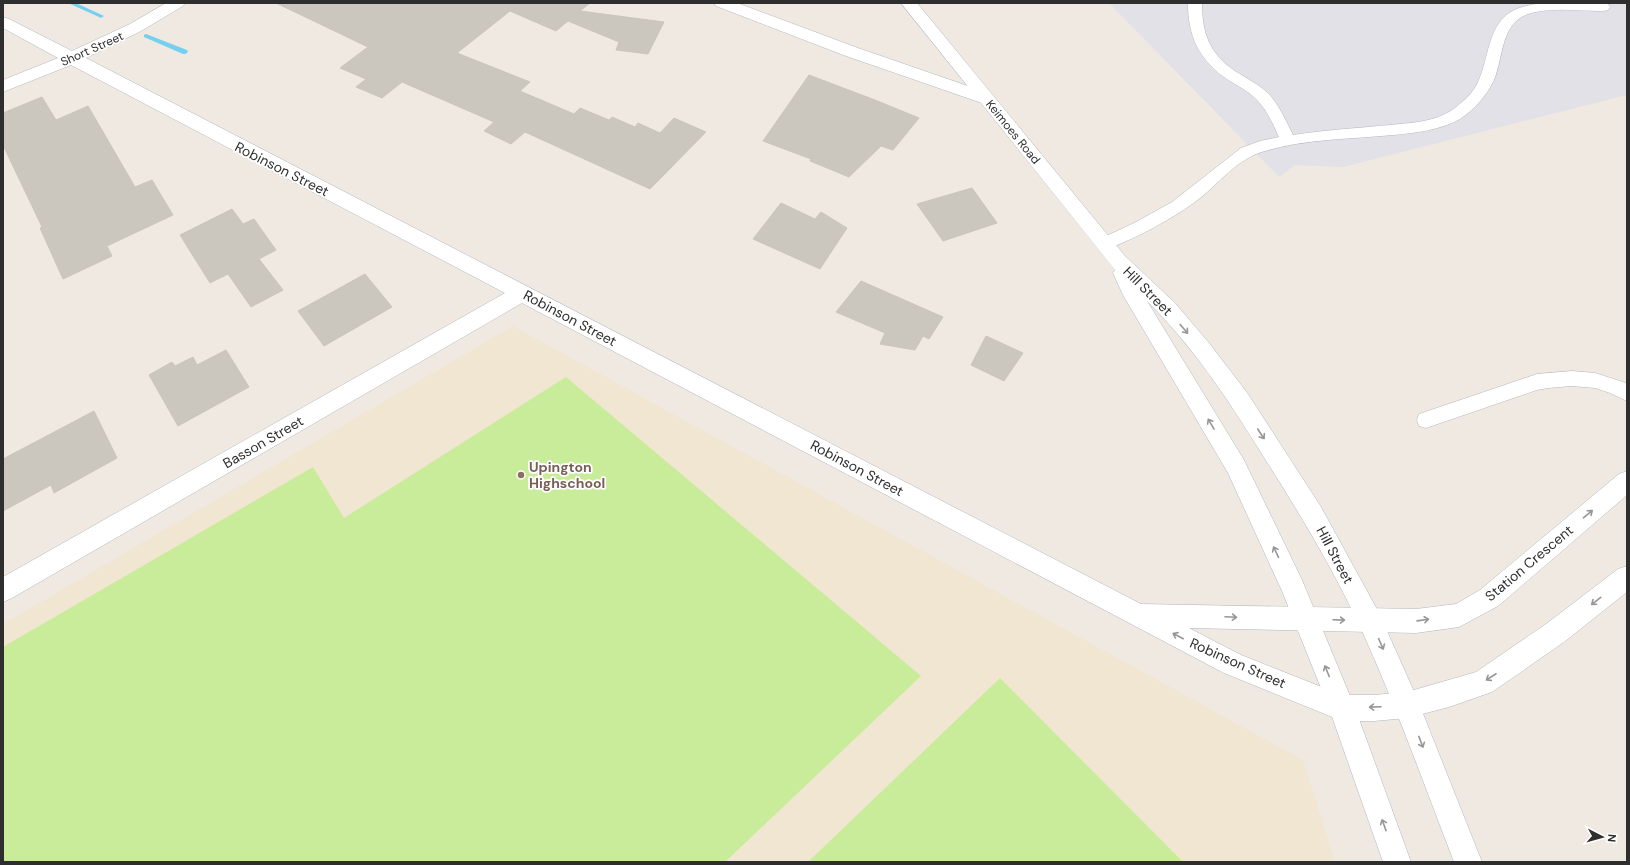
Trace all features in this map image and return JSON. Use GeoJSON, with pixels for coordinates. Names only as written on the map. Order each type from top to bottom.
{"type":"FeatureCollection","features":[{"type":"Feature","properties":{"kind":"street","name":"Short Street"},"geometry":{"type":"LineString","coordinates":[[3,86],[72,59],[135,29],[177,3]]}},
{"type":"Feature","properties":{"kind":"street"},"geometry":{"type":"LineString","coordinates":[[722,3],[852,52],[985,98]]}},
{"type":"Feature","properties":{"kind":"street","name":"Keimoes Road"},"geometry":{"type":"LineString","coordinates":[[909,3],[1111,253]]}},
{"type":"Feature","properties":{"kind":"street","name":"Robinson Street"},"geometry":{"type":"LineString","coordinates":[[3,22],[1136,614],[1234,664],[1342,708]]}},
{"type":"Feature","properties":{"kind":"street","name":"Hill Street"},"geometry":{"type":"LineString","coordinates":[[1111,253],[1141,309],[1236,468],[1307,618],[1342,708],[1397,862]]}},
{"type":"Feature","properties":{"kind":"street","name":"Hill Street"},"geometry":{"type":"LineString","coordinates":[[1111,253],[1168,309],[1202,349],[1240,400],[1313,514],[1370,621],[1407,705],[1468,862]]}},
{"type":"Feature","properties":{"kind":"street","name":"Basson Street"},"geometry":{"type":"LineString","coordinates":[[3,590],[522,293]]}},
{"type":"Feature","properties":{"kind":"street","name":"Station Crescent"},"geometry":{"type":"LineString","coordinates":[[1307,618],[1370,621],[1416,621],[1459,615],[1489,598],[1627,481]]}},
{"type":"Feature","properties":{"kind":"street"},"geometry":{"type":"LineString","coordinates":[[1342,708],[1407,705],[1483,683],[1550,637],[1627,577]]}},
{"type":"Feature","properties":{"kind":"street","name":"Robinson Street"},"geometry":{"type":"LineString","coordinates":[[1136,614],[1250,618],[1307,618]]}},
{"type":"Feature","properties":{"kind":"lane"},"geometry":{"type":"LineString","coordinates":[[1195,3],[1195,22],[1198,35],[1206,50],[1216,62],[1229,73],[1248,84],[1262,96],[1272,109],[1289,141]]}},
{"type":"Feature","properties":{"kind":"lane"},"geometry":{"type":"LineString","coordinates":[[1111,253],[1134,232],[1158,219],[1201,190],[1238,157],[1247,152],[1264,146],[1289,141],[1424,126],[1455,115],[1472,100],[1486,81],[1501,30],[1509,19],[1524,11],[1548,6],[1603,7]]}},
{"type":"Feature","properties":{"kind":"lane"},"geometry":{"type":"LineString","coordinates":[[1426,420],[1537,382],[1552,379],[1588,379],[1606,383],[1627,393]]}},
{"type":"Feature","properties":{"kind":"shaded area"},"geometry":{"type":"Polygon","coordinates":[[[1109,3],[1627,3],[1627,95],[1343,167],[1295,165],[1279,177],[1109,3]]]}},
{"type":"Feature","properties":{"kind":"shaded area","name":"Upington Highschool"},"geometry":{"type":"Polygon","coordinates":[[[513,326],[1303,760],[1335,862],[3,862],[3,624],[513,326]]]}},
{"type":"Feature","properties":{"kind":"green space","name":"Upington Highschool"},"geometry":{"type":"Polygon","coordinates":[[[566,377],[921,676],[725,862],[3,862],[3,647],[313,467],[344,518],[566,377]]]}},
{"type":"Feature","properties":{"kind":"green space"},"geometry":{"type":"Polygon","coordinates":[[[1000,678],[1183,862],[808,862],[1000,678]]]}},
{"type":"Feature","properties":{"kind":"building"},"geometry":{"type":"Polygon","coordinates":[[[276,3],[590,3],[580,11],[664,22],[648,54],[616,50],[619,42],[568,21],[556,31],[510,11],[457,53],[530,82],[520,91],[574,114],[580,108],[609,120],[612,117],[635,127],[638,123],[660,133],[674,118],[706,132],[650,189],[525,132],[511,144],[484,131],[494,122],[402,82],[382,98],[356,87],[366,79],[340,68],[368,47],[276,3]]]}},
{"type":"Feature","properties":{"kind":"building"},"geometry":{"type":"Polygon","coordinates":[[[809,75],[919,118],[893,150],[881,146],[849,177],[810,161],[811,159],[763,141],[809,75]]]}},
{"type":"Feature","properties":{"kind":"building"},"geometry":{"type":"Polygon","coordinates":[[[42,97],[56,120],[88,106],[135,187],[152,180],[173,215],[107,246],[112,256],[63,279],[40,228],[42,227],[3,145],[3,113],[42,97]]]}},
{"type":"Feature","properties":{"kind":"building"},"geometry":{"type":"Polygon","coordinates":[[[972,188],[997,223],[943,241],[917,204],[972,188]]]}},
{"type":"Feature","properties":{"kind":"building"},"geometry":{"type":"Polygon","coordinates":[[[781,203],[815,219],[821,212],[847,228],[820,269],[753,239],[781,203]]]}},
{"type":"Feature","properties":{"kind":"building"},"geometry":{"type":"Polygon","coordinates":[[[232,209],[243,224],[254,219],[276,250],[259,259],[283,290],[251,307],[228,274],[210,283],[180,235],[232,209]]]}},
{"type":"Feature","properties":{"kind":"building"},"geometry":{"type":"Polygon","coordinates":[[[365,274],[392,307],[324,346],[298,311],[365,274]]]}},
{"type":"Feature","properties":{"kind":"building"},"geometry":{"type":"Polygon","coordinates":[[[861,281],[943,317],[929,339],[923,336],[915,350],[880,344],[885,333],[836,312],[861,281]]]}},
{"type":"Feature","properties":{"kind":"building"},"geometry":{"type":"Polygon","coordinates":[[[986,336],[1023,353],[1004,381],[971,365],[986,336]]]}},
{"type":"Feature","properties":{"kind":"building"},"geometry":{"type":"Polygon","coordinates":[[[226,350],[249,387],[178,426],[149,375],[172,362],[175,366],[193,357],[197,365],[226,350]]]}},
{"type":"Feature","properties":{"kind":"building"},"geometry":{"type":"Polygon","coordinates":[[[94,411],[117,458],[54,493],[51,485],[3,511],[3,459],[94,411]]]}},
{"type":"Feature","properties":{"kind":"waterway"},"geometry":{"type":"LineString","coordinates":[[71,3],[101,16]]}},
{"type":"Feature","properties":{"kind":"waterway"},"geometry":{"type":"LineString","coordinates":[[146,36],[185,52]]}},
{"type":"Feature","properties":{"kind":"place","name":"Upington Highschool"},"geometry":{"type":"Point","coordinates":[521,475]}}]}
